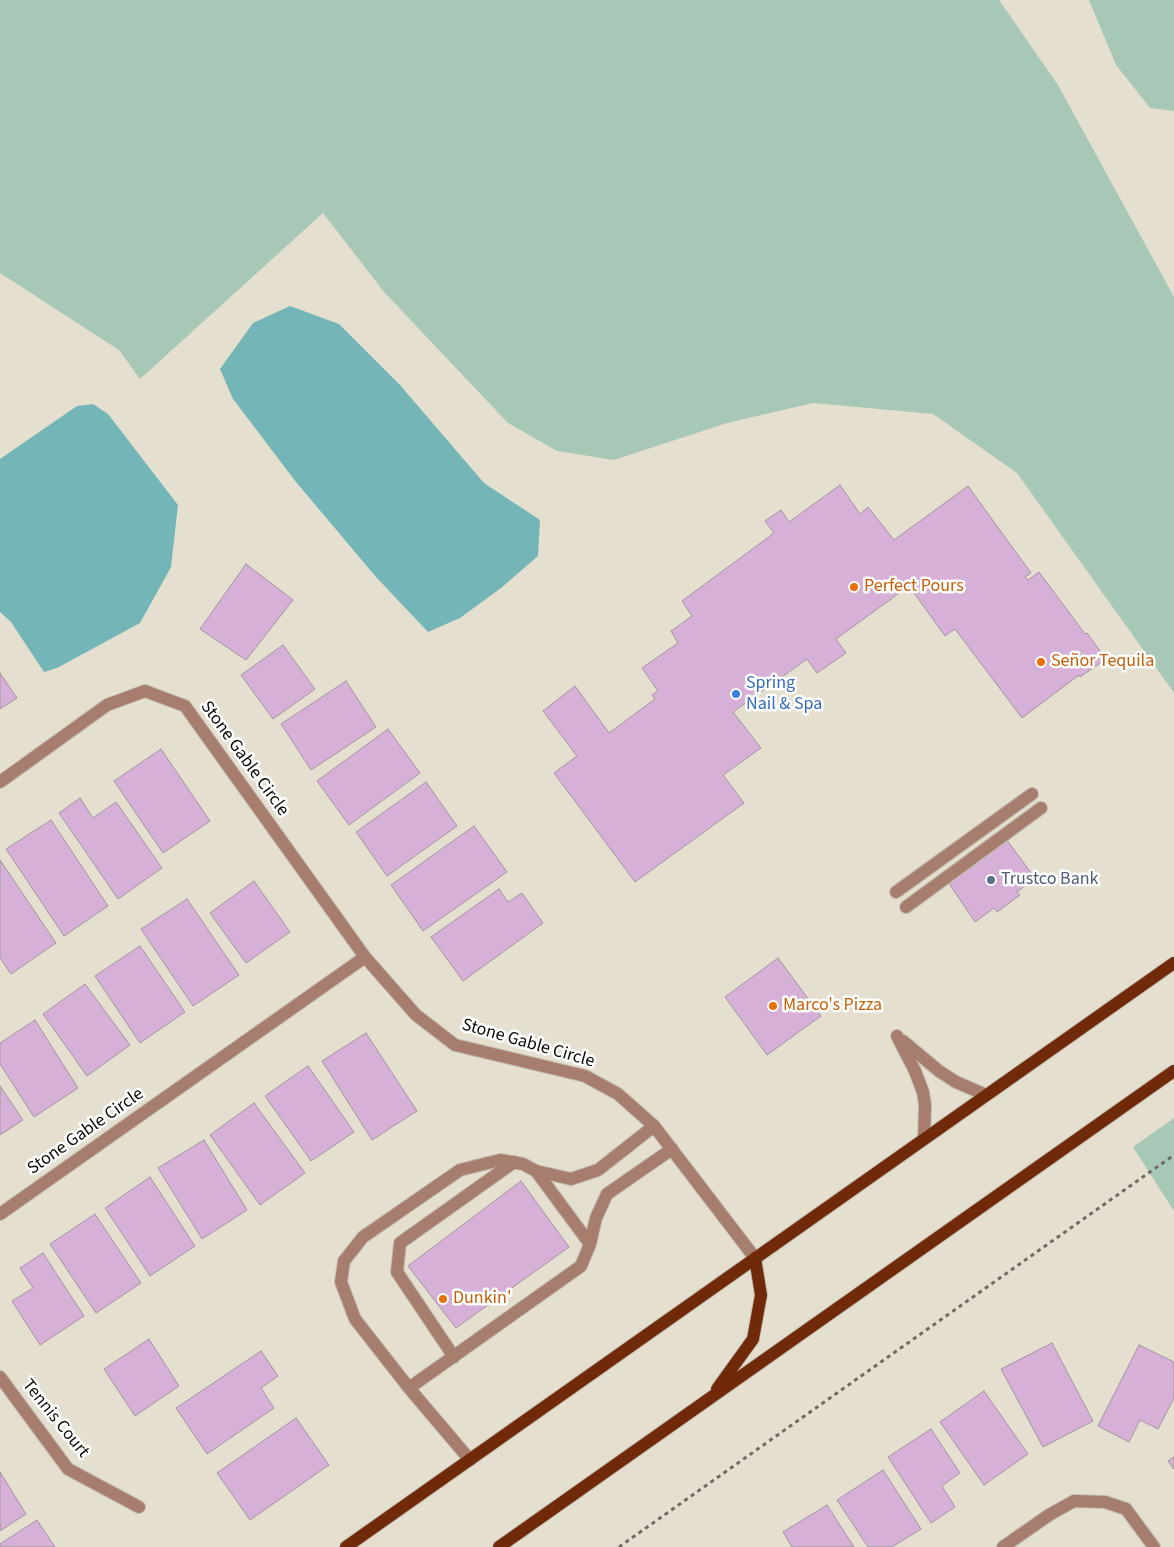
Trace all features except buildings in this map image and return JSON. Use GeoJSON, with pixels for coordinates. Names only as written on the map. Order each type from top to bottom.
{"type":"FeatureCollection","features":[{"type":"Feature","properties":{"kind":"main road"},"geometry":{"type":"LineString","coordinates":[[346,1547],[1174,963]]}},
{"type":"Feature","properties":{"kind":"main road"},"geometry":{"type":"LineString","coordinates":[[499,1547],[1174,1071]]}},
{"type":"Feature","properties":{"kind":"main road"},"geometry":{"type":"LineString","coordinates":[[711,1397],[753,1338],[761,1295],[755,1258]]}},
{"type":"Feature","properties":{"kind":"street","name":"Stone Gable Circle"},"geometry":{"type":"LineString","coordinates":[[0,782],[107,705],[145,691],[185,706],[365,957],[416,1015],[456,1045],[586,1076],[618,1094],[654,1126],[755,1258]]}},
{"type":"Feature","properties":{"kind":"street"},"geometry":{"type":"LineString","coordinates":[[896,892],[1032,794]]}},
{"type":"Feature","properties":{"kind":"street"},"geometry":{"type":"LineString","coordinates":[[906,906],[1041,808]]}},
{"type":"Feature","properties":{"kind":"street","name":"Stone Gable Circle"},"geometry":{"type":"LineString","coordinates":[[0,1214],[365,957]]}},
{"type":"Feature","properties":{"kind":"street"},"geometry":{"type":"LineString","coordinates":[[924,1139],[925,1105],[922,1092],[915,1071],[897,1036],[939,1072],[956,1082],[986,1095]]}},
{"type":"Feature","properties":{"kind":"street"},"geometry":{"type":"LineString","coordinates":[[470,1460],[355,1319],[341,1282],[344,1261],[363,1237],[460,1170],[500,1160],[523,1164],[536,1171],[571,1179],[598,1170],[654,1126]]}},
{"type":"Feature","properties":{"kind":"street"},"geometry":{"type":"LineString","coordinates":[[410,1388],[581,1266],[590,1244],[596,1218],[607,1194],[672,1150]]}},
{"type":"Feature","properties":{"kind":"street"},"geometry":{"type":"LineString","coordinates":[[454,1357],[397,1272],[400,1243],[514,1162]]}},
{"type":"Feature","properties":{"kind":"street"},"geometry":{"type":"LineString","coordinates":[[536,1171],[590,1244]]}},
{"type":"Feature","properties":{"kind":"street","name":"Tennis Court"},"geometry":{"type":"LineString","coordinates":[[0,1377],[68,1469],[139,1507]]}},
{"type":"Feature","properties":{"kind":"street"},"geometry":{"type":"LineString","coordinates":[[1003,1547],[1049,1514],[1074,1501],[1105,1502],[1126,1509],[1154,1547]]}},
{"type":"Feature","properties":{"kind":"path"},"geometry":{"type":"LineString","coordinates":[[619,1547],[1174,1156]]}},
{"type":"Feature","properties":{"kind":"green space"},"geometry":{"type":"Polygon","coordinates":[[[0,0],[999,0],[1058,85],[1174,297],[1174,693],[1017,473],[933,414],[813,403],[727,423],[614,460],[557,451],[508,423],[384,292],[323,213],[140,379],[119,350],[0,273],[0,0]]]}},
{"type":"Feature","properties":{"kind":"green space"},"geometry":{"type":"Polygon","coordinates":[[[1089,0],[1174,0],[1174,111],[1150,108],[1116,65],[1089,0]]]}},
{"type":"Feature","properties":{"kind":"green space"},"geometry":{"type":"Polygon","coordinates":[[[1174,1118],[1174,1211],[1133,1147],[1174,1118]]]}},
{"type":"Feature","properties":{"kind":"water"},"geometry":{"type":"Polygon","coordinates":[[[290,306],[339,324],[400,385],[484,483],[540,520],[538,556],[501,588],[460,618],[428,632],[376,577],[296,482],[233,399],[220,369],[253,323],[290,306]]]}},
{"type":"Feature","properties":{"kind":"water"},"geometry":{"type":"Polygon","coordinates":[[[93,404],[108,414],[178,505],[171,567],[140,623],[57,668],[44,672],[11,622],[0,612],[0,459],[77,406],[93,404]]]}},
{"type":"Feature","properties":{"kind":"place","name":"Perfect Pours"},"geometry":{"type":"Point","coordinates":[854,587]}},
{"type":"Feature","properties":{"kind":"place","name":"Señor Tequila"},"geometry":{"type":"Point","coordinates":[1041,662]}},
{"type":"Feature","properties":{"kind":"place","name":"Spring Nail & Spa"},"geometry":{"type":"Point","coordinates":[736,694]}},
{"type":"Feature","properties":{"kind":"place","name":"Trustco Bank"},"geometry":{"type":"Point","coordinates":[991,880]}},
{"type":"Feature","properties":{"kind":"place","name":"Marco's Pizza"},"geometry":{"type":"Point","coordinates":[773,1006]}},
{"type":"Feature","properties":{"kind":"place","name":"Dunkin'"},"geometry":{"type":"Point","coordinates":[443,1299]}}]}
